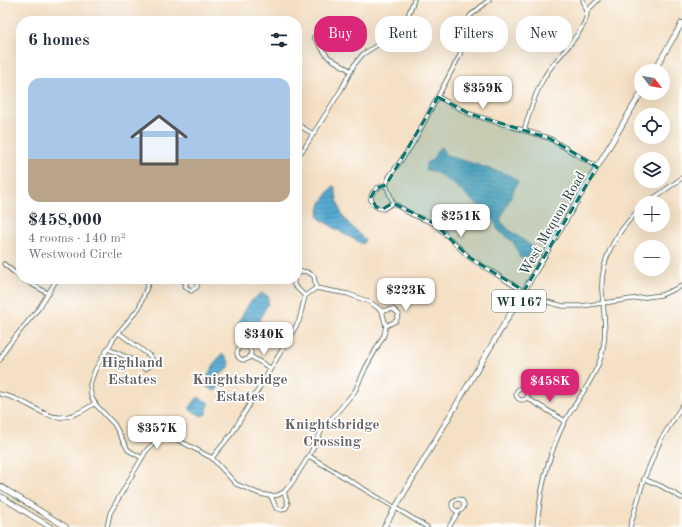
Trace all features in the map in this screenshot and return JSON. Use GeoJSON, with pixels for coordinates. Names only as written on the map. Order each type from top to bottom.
{"type":"FeatureCollection","features":[{"type":"Feature","properties":{"kind":"main road"},"geometry":{"type":"LineString","coordinates":[[658,64],[682,23]]}},
{"type":"Feature","properties":{"kind":"main road","name":"West Mequon Road"},"geometry":{"type":"LineString","coordinates":[[384,527],[637,100]]}},
{"type":"Feature","properties":{"kind":"main road"},"geometry":{"type":"LineString","coordinates":[[0,486],[66,527]]}},
{"type":"Feature","properties":{"kind":"main road"},"geometry":{"type":"LineString","coordinates":[[0,496],[50,527]]}},
{"type":"Feature","properties":{"kind":"main road","name":"West Mequon Road"},"geometry":{"type":"LineString","coordinates":[[388,527],[396,509]]}},
{"type":"Feature","properties":{"kind":"street"},"geometry":{"type":"LineString","coordinates":[[302,150],[363,54],[396,32],[406,21],[414,0]]}},
{"type":"Feature","properties":{"kind":"street"},"geometry":{"type":"LineString","coordinates":[[489,0],[470,16],[466,24],[460,55],[412,145],[389,177],[386,186],[388,195],[393,204],[413,215],[435,224],[470,258],[536,299],[563,306],[581,306],[661,295],[682,286]]}},
{"type":"Feature","properties":{"kind":"street"},"geometry":{"type":"LineString","coordinates":[[583,0],[587,11]]}},
{"type":"Feature","properties":{"kind":"street"},"geometry":{"type":"LineString","coordinates":[[524,131],[538,90],[549,69],[576,36],[585,19],[587,11],[598,0]]}},
{"type":"Feature","properties":{"kind":"street"},"geometry":{"type":"LineString","coordinates":[[324,52],[328,57],[351,71]]}},
{"type":"Feature","properties":{"kind":"street"},"geometry":{"type":"LineString","coordinates":[[438,97],[470,114],[559,142],[597,167]]}},
{"type":"Feature","properties":{"kind":"street"},"geometry":{"type":"LineString","coordinates":[[302,127],[313,134]]}},
{"type":"Feature","properties":{"kind":"street"},"geometry":{"type":"LineString","coordinates":[[657,196],[682,178]]}},
{"type":"Feature","properties":{"kind":"street"},"geometry":{"type":"LineString","coordinates":[[386,186],[376,188],[371,197],[372,202],[376,207],[383,209],[393,204]]}},
{"type":"Feature","properties":{"kind":"street"},"geometry":{"type":"LineString","coordinates":[[537,527],[546,472],[565,421],[590,380],[600,359],[605,330],[602,275],[609,254],[620,232],[634,216]]}},
{"type":"Feature","properties":{"kind":"street"},"geometry":{"type":"LineString","coordinates":[[4,264],[16,273]]}},
{"type":"Feature","properties":{"kind":"street"},"geometry":{"type":"LineString","coordinates":[[302,272],[309,272],[314,276],[316,288]]}},
{"type":"Feature","properties":{"kind":"street"},"geometry":{"type":"LineString","coordinates":[[32,284],[49,294]]}},
{"type":"Feature","properties":{"kind":"street"},"geometry":{"type":"LineString","coordinates":[[0,360],[6,348],[49,294],[54,284]]}},
{"type":"Feature","properties":{"kind":"street"},"geometry":{"type":"LineString","coordinates":[[142,458],[128,450],[114,424],[95,403],[91,396],[90,384],[108,349],[139,308],[148,284]]}},
{"type":"Feature","properties":{"kind":"street"},"geometry":{"type":"LineString","coordinates":[[187,284],[186,288],[193,291],[198,284]]}},
{"type":"Feature","properties":{"kind":"street"},"geometry":{"type":"LineString","coordinates":[[294,284],[305,296]]}},
{"type":"Feature","properties":{"kind":"street"},"geometry":{"type":"LineString","coordinates":[[107,527],[110,513],[150,446],[156,441],[171,438],[212,458],[236,484],[260,494],[271,496],[284,492],[296,478],[325,425],[347,403],[355,391],[366,367],[384,335],[386,326],[382,311],[370,302],[348,294],[316,288],[305,296],[299,321],[233,432],[212,458]]}},
{"type":"Feature","properties":{"kind":"street"},"geometry":{"type":"LineString","coordinates":[[382,311],[393,309],[398,314],[396,321],[386,326]]}},
{"type":"Feature","properties":{"kind":"street"},"geometry":{"type":"LineString","coordinates":[[108,349],[131,359],[145,369],[152,365],[153,360],[150,356],[119,333]]}},
{"type":"Feature","properties":{"kind":"street"},"geometry":{"type":"LineString","coordinates":[[246,346],[250,349],[250,356],[244,360],[240,359],[236,353],[238,348],[246,346]]}},
{"type":"Feature","properties":{"kind":"street"},"geometry":{"type":"LineString","coordinates":[[250,356],[270,368]]}},
{"type":"Feature","properties":{"kind":"street"},"geometry":{"type":"LineString","coordinates":[[0,394],[11,396],[50,417],[70,416],[95,403]]}},
{"type":"Feature","properties":{"kind":"street"},"geometry":{"type":"LineString","coordinates":[[527,398],[565,421]]}},
{"type":"Feature","properties":{"kind":"street"},"geometry":{"type":"LineString","coordinates":[[630,527],[644,479],[660,442],[682,406]]}},
{"type":"Feature","properties":{"kind":"street"},"geometry":{"type":"LineString","coordinates":[[309,456],[427,527]]}},
{"type":"Feature","properties":{"kind":"street"},"geometry":{"type":"LineString","coordinates":[[644,479],[661,486],[682,498]]}},
{"type":"Feature","properties":{"kind":"street"},"geometry":{"type":"LineString","coordinates":[[271,496],[276,508],[282,510],[286,508],[288,504],[284,492]]}},
{"type":"Feature","properties":{"kind":"street"},"geometry":{"type":"LineString","coordinates":[[449,527],[459,511]]}},
{"type":"Feature","properties":{"kind":"highlighted area"},"geometry":{"type":"Polygon","coordinates":[[[438,97],[470,114],[549,138],[597,167],[524,291],[470,258],[435,224],[393,203],[383,209],[376,207],[371,197],[376,188],[386,185],[438,97]]]}},
{"type":"Feature","properties":{"kind":"water"},"geometry":{"type":"Polygon","coordinates":[[[441,147],[446,155],[509,175],[518,181],[500,220],[508,229],[534,248],[528,257],[520,258],[514,243],[498,230],[492,217],[452,183],[437,173],[426,170],[426,163],[432,160],[441,147]]]}},
{"type":"Feature","properties":{"kind":"water"},"geometry":{"type":"Polygon","coordinates":[[[333,186],[335,187],[339,206],[344,218],[365,240],[363,244],[320,219],[318,215],[321,203],[333,186]]]}},
{"type":"Feature","properties":{"kind":"water"},"geometry":{"type":"Polygon","coordinates":[[[261,293],[268,296],[268,303],[251,336],[243,338],[238,335],[236,328],[249,303],[261,293]]]}},
{"type":"Feature","properties":{"kind":"water"},"geometry":{"type":"Polygon","coordinates":[[[222,354],[228,359],[230,365],[228,369],[217,377],[219,387],[215,391],[205,386],[204,383],[216,361],[222,354]]]}},
{"type":"Feature","properties":{"kind":"water"},"geometry":{"type":"Polygon","coordinates":[[[198,397],[209,403],[206,414],[202,416],[190,410],[190,407],[198,397]]]}},
{"type":"Feature","properties":{"kind":"district","name":"Highland Estates"},"geometry":{"type":"Point","coordinates":[132,370]}},
{"type":"Feature","properties":{"kind":"district","name":"Knightsbridge Estates"},"geometry":{"type":"Point","coordinates":[240,388]}},
{"type":"Feature","properties":{"kind":"district","name":"Knightsbridge Crossing"},"geometry":{"type":"Point","coordinates":[332,432]}}]}
